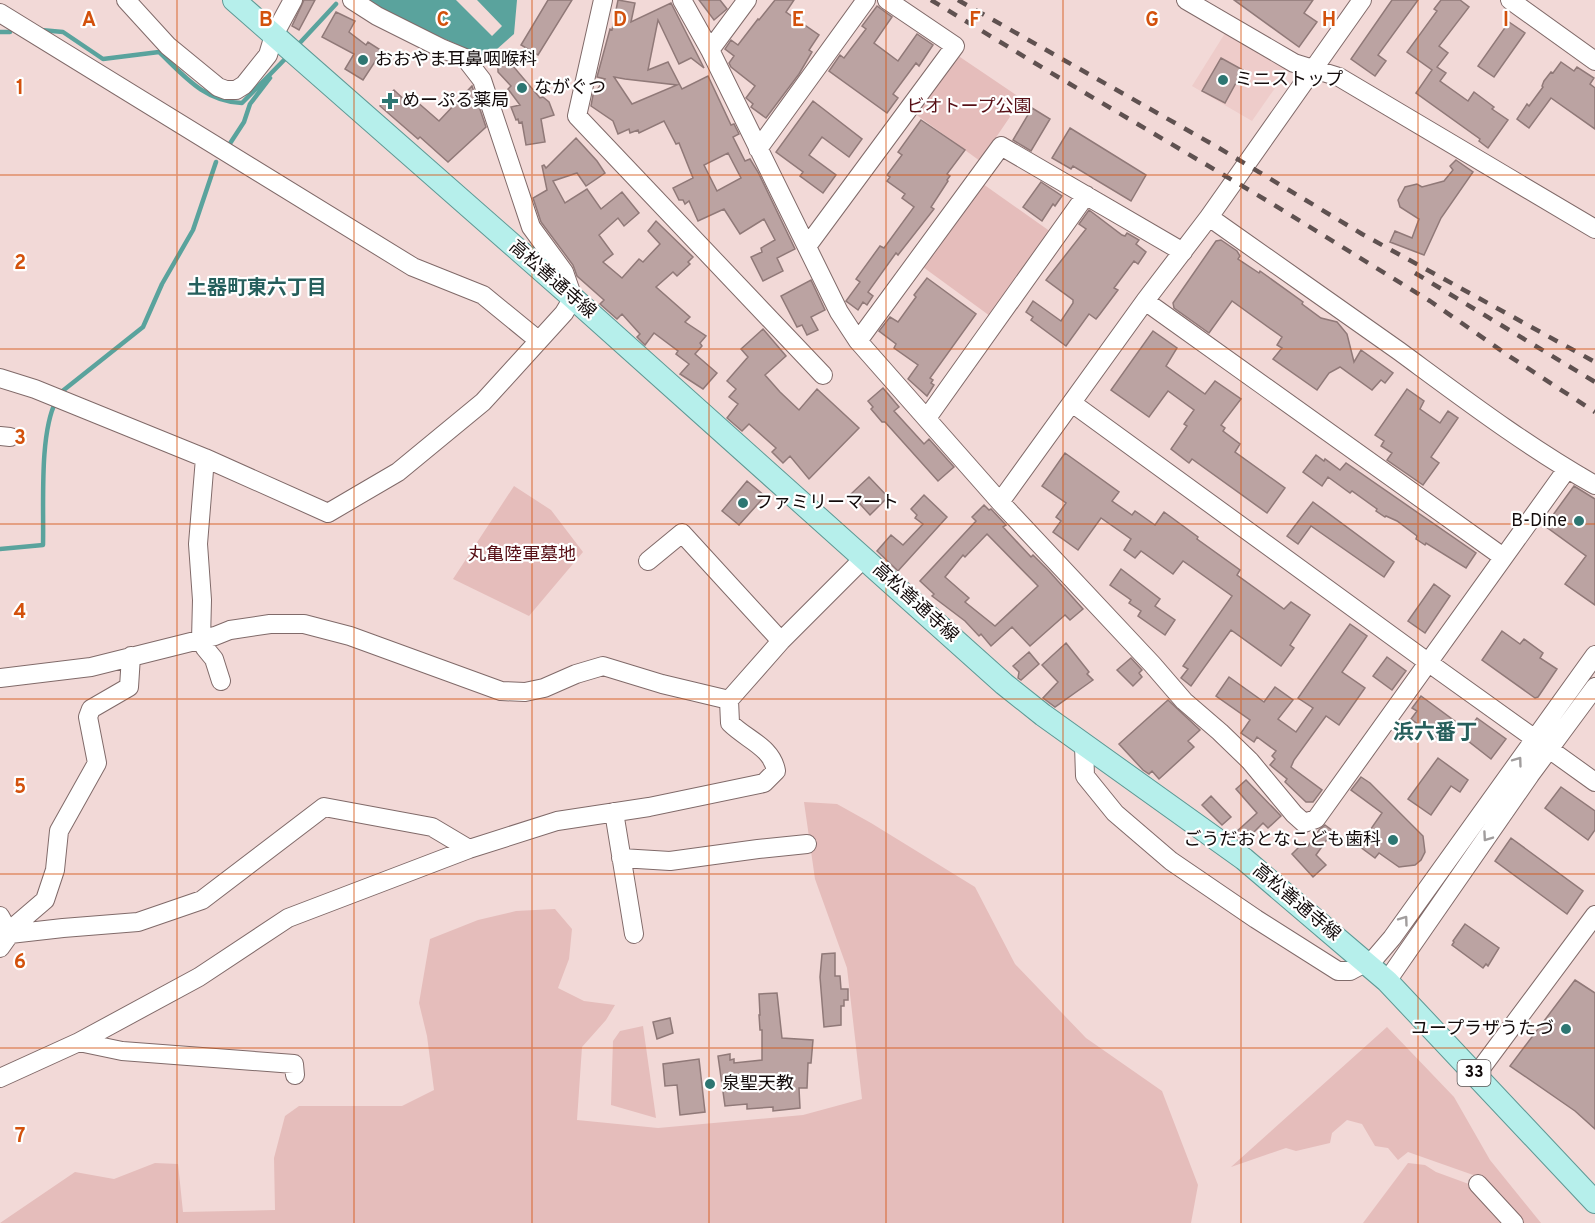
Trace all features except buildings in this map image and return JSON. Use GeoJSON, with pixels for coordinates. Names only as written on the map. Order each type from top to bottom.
{"type":"FeatureCollection","features":[{"type":"Feature","properties":{"kind":"main road","name":"高松善通寺線"},"geometry":{"type":"LineString","coordinates":[[234,0],[573,298],[1004,684],[1043,716],[1244,859],[1387,981],[1595,1202]]}},
{"type":"Feature","properties":{"kind":"street"},"geometry":{"type":"LineString","coordinates":[[126,0],[168,46],[218,87],[226,90],[236,90],[244,85],[268,55],[293,0]]}},
{"type":"Feature","properties":{"kind":"street"},"geometry":{"type":"LineString","coordinates":[[0,378],[205,458],[328,513],[398,472],[483,402],[564,313],[573,298],[564,272],[531,227],[482,80],[465,58],[377,16],[352,0]]}},
{"type":"Feature","properties":{"kind":"street"},"geometry":{"type":"LineString","coordinates":[[603,0],[577,116],[823,375]]}},
{"type":"Feature","properties":{"kind":"street"},"geometry":{"type":"LineString","coordinates":[[682,0],[710,50],[839,312],[858,341],[1000,502],[1184,701],[1242,754],[1304,823],[1316,819],[1566,469]]}},
{"type":"Feature","properties":{"kind":"street"},"geometry":{"type":"LineString","coordinates":[[710,50],[747,0]]}},
{"type":"Feature","properties":{"kind":"street"},"geometry":{"type":"LineString","coordinates":[[759,149],[866,0]]}},
{"type":"Feature","properties":{"kind":"street"},"geometry":{"type":"LineString","coordinates":[[808,245],[955,46],[887,0]]}},
{"type":"Feature","properties":{"kind":"street"},"geometry":{"type":"LineString","coordinates":[[1186,0],[1294,63],[1340,76],[1595,229]]}},
{"type":"Feature","properties":{"kind":"street"},"geometry":{"type":"LineString","coordinates":[[1000,502],[1145,301],[1184,252],[1362,0]]}},
{"type":"Feature","properties":{"kind":"street"},"geometry":{"type":"LineString","coordinates":[[1510,0],[1595,61]]}},
{"type":"Feature","properties":{"kind":"street"},"geometry":{"type":"LineString","coordinates":[[0,13],[413,267],[483,295],[538,340]]}},
{"type":"Feature","properties":{"kind":"street"},"geometry":{"type":"LineString","coordinates":[[858,341],[1001,146],[1184,252]]}},
{"type":"Feature","properties":{"kind":"street"},"geometry":{"type":"LineString","coordinates":[[927,418],[1086,195]]}},
{"type":"Feature","properties":{"kind":"street"},"geometry":{"type":"LineString","coordinates":[[1209,217],[1485,415],[1566,469],[1595,485]]}},
{"type":"Feature","properties":{"kind":"street"},"geometry":{"type":"LineString","coordinates":[[1145,301],[1503,557]]}},
{"type":"Feature","properties":{"kind":"street"},"geometry":{"type":"LineString","coordinates":[[1072,403],[1595,782]]}},
{"type":"Feature","properties":{"kind":"street"},"geometry":{"type":"LineString","coordinates":[[205,458],[198,544],[202,600],[201,640],[214,659],[221,681]]}},
{"type":"Feature","properties":{"kind":"street"},"geometry":{"type":"LineString","coordinates":[[648,561],[682,533],[781,641]]}},
{"type":"Feature","properties":{"kind":"street"},"geometry":{"type":"LineString","coordinates":[[0,1078],[80,1042],[199,977],[288,918],[469,849],[557,821],[764,783],[776,771],[774,758],[730,723],[729,700],[781,641],[864,558]]}},
{"type":"Feature","properties":{"kind":"street"},"geometry":{"type":"LineString","coordinates":[[0,678],[91,667],[201,640],[230,630],[260,625],[304,624],[350,636],[501,691],[525,692],[544,688],[576,674],[603,666],[662,684],[729,700]]}},
{"type":"Feature","properties":{"kind":"street"},"geometry":{"type":"LineString","coordinates":[[1084,745],[1085,776],[1115,813],[1171,861],[1338,971],[1350,971],[1367,965],[1392,938],[1595,655]]}},
{"type":"Feature","properties":{"kind":"street"},"geometry":{"type":"LineString","coordinates":[[3,939],[45,900],[55,870],[59,831],[97,763],[88,717],[91,709],[129,687],[131,657]]}},
{"type":"Feature","properties":{"kind":"street"},"geometry":{"type":"LineString","coordinates":[[1387,981],[1530,775],[1595,687]]}},
{"type":"Feature","properties":{"kind":"street"},"geometry":{"type":"LineString","coordinates":[[3,939],[63,928],[138,922],[202,900],[324,807],[432,827],[469,849]]}},
{"type":"Feature","properties":{"kind":"street"},"geometry":{"type":"LineString","coordinates":[[614,812],[634,934]]}},
{"type":"Feature","properties":{"kind":"street"},"geometry":{"type":"LineString","coordinates":[[621,858],[670,861],[807,844]]}},
{"type":"Feature","properties":{"kind":"street"},"geometry":{"type":"LineString","coordinates":[[0,916],[3,939]]}},
{"type":"Feature","properties":{"kind":"street"},"geometry":{"type":"LineString","coordinates":[[1476,1075],[1592,925]]}},
{"type":"Feature","properties":{"kind":"street"},"geometry":{"type":"LineString","coordinates":[[80,1042],[122,1051],[294,1064],[296,1075]]}},
{"type":"Feature","properties":{"kind":"street"},"geometry":{"type":"LineString","coordinates":[[1478,1184],[1514,1223]]}},
{"type":"Feature","properties":{"kind":"shaded area"},"geometry":{"type":"Polygon","coordinates":[[[1227,30],[1289,68],[1252,121],[1192,86],[1227,30]]]}},
{"type":"Feature","properties":{"kind":"green space","name":"ビオトープ公園"},"geometry":{"type":"Polygon","coordinates":[[[957,55],[1022,99],[980,161],[914,113],[957,55]]]}},
{"type":"Feature","properties":{"kind":"green space"},"geometry":{"type":"Polygon","coordinates":[[[983,184],[1051,232],[990,316],[923,267],[983,184]]]}},
{"type":"Feature","properties":{"kind":"green space","name":"丸亀陸軍墓地"},"geometry":{"type":"Polygon","coordinates":[[[514,486],[551,510],[583,552],[529,616],[453,579],[514,486]]]}},
{"type":"Feature","properties":{"kind":"green space"},"geometry":{"type":"Polygon","coordinates":[[[804,802],[837,804],[975,887],[1015,964],[1086,1038],[1162,1091],[1198,1185],[1191,1223],[0,1223],[75,1172],[114,1179],[155,1163],[178,1164],[183,1212],[275,1210],[274,1158],[285,1116],[299,1106],[402,1106],[434,1090],[427,1036],[419,1003],[430,939],[478,920],[516,911],[555,909],[572,929],[569,959],[558,988],[584,1001],[615,1005],[606,1020],[582,1047],[577,1120],[658,1128],[803,1115],[862,1099],[847,968],[815,879],[804,802]]]}},
{"type":"Feature","properties":{"kind":"green space"},"geometry":{"type":"Polygon","coordinates":[[[643,1026],[656,1118],[611,1105],[613,1041],[620,1031],[643,1026]]]}},
{"type":"Feature","properties":{"kind":"green space"},"geometry":{"type":"Polygon","coordinates":[[[1387,1027],[1454,1097],[1490,1160],[1541,1223],[1522,1223],[1476,1176],[1408,1152],[1398,1160],[1388,1148],[1375,1146],[1362,1124],[1347,1120],[1332,1133],[1330,1143],[1296,1151],[1286,1148],[1231,1167],[1387,1027]]]}},
{"type":"Feature","properties":{"kind":"green space"},"geometry":{"type":"Polygon","coordinates":[[[1408,1163],[1425,1165],[1436,1172],[1477,1187],[1510,1223],[1363,1223],[1408,1163]]]}},
{"type":"Feature","properties":{"kind":"water"},"geometry":{"type":"Polygon","coordinates":[[[365,0],[456,0],[492,36],[502,26],[477,0],[517,0],[514,34],[487,58],[365,0]]]}},
{"type":"Feature","properties":{"kind":"waterway"},"geometry":{"type":"LineString","coordinates":[[297,46],[336,4]]}},
{"type":"Feature","properties":{"kind":"waterway"},"geometry":{"type":"LineString","coordinates":[[41,30],[63,32],[103,59],[159,52],[196,86],[206,93],[229,102],[242,103],[287,57]]}},
{"type":"Feature","properties":{"kind":"waterway"},"geometry":{"type":"LineString","coordinates":[[0,32],[10,32]]}},
{"type":"Feature","properties":{"kind":"waterway"},"geometry":{"type":"LineString","coordinates":[[229,145],[244,122],[250,104],[270,78]]}},
{"type":"Feature","properties":{"kind":"waterway"},"geometry":{"type":"LineString","coordinates":[[60,393],[143,327],[162,284],[193,230],[216,162]]}},
{"type":"Feature","properties":{"kind":"waterway"},"geometry":{"type":"LineString","coordinates":[[0,549],[43,545],[45,451],[47,432],[56,401]]}},
{"type":"Feature","properties":{"kind":"railway"},"geometry":{"type":"LineString","coordinates":[[931,0],[1430,301],[1595,412]]}},
{"type":"Feature","properties":{"kind":"railway"},"geometry":{"type":"LineString","coordinates":[[958,0],[1219,148],[1362,234],[1595,362]]}},
{"type":"Feature","properties":{"kind":"railway"},"geometry":{"type":"LineString","coordinates":[[1415,273],[1595,382]]}},
{"type":"Feature","properties":{"kind":"place","name":"おおやま耳鼻咽喉科"},"geometry":{"type":"Point","coordinates":[363,60]}},
{"type":"Feature","properties":{"kind":"place","name":"ミニストップ"},"geometry":{"type":"Point","coordinates":[1223,80]}},
{"type":"Feature","properties":{"kind":"place","name":"ながぐつ"},"geometry":{"type":"Point","coordinates":[522,88]}},
{"type":"Feature","properties":{"kind":"place","name":"めーぷる薬局"},"geometry":{"type":"Point","coordinates":[390,101]}},
{"type":"Feature","properties":{"kind":"place","name":"ファミリーマート"},"geometry":{"type":"Point","coordinates":[743,503]}},
{"type":"Feature","properties":{"kind":"place","name":"B-Dine"},"geometry":{"type":"Point","coordinates":[1579,521]}},
{"type":"Feature","properties":{"kind":"place","name":"ごうだおとなこども歯科"},"geometry":{"type":"Point","coordinates":[1393,840]}},
{"type":"Feature","properties":{"kind":"place","name":"ユープラザうたづ"},"geometry":{"type":"Point","coordinates":[1566,1029]}},
{"type":"Feature","properties":{"kind":"place","name":"泉聖天教"},"geometry":{"type":"Point","coordinates":[710,1084]}},
{"type":"Feature","properties":{"kind":"district","name":"土器町東六丁目"},"geometry":{"type":"Point","coordinates":[257,289]}},
{"type":"Feature","properties":{"kind":"district","name":"浜六番丁"},"geometry":{"type":"Point","coordinates":[1435,733]}}]}
